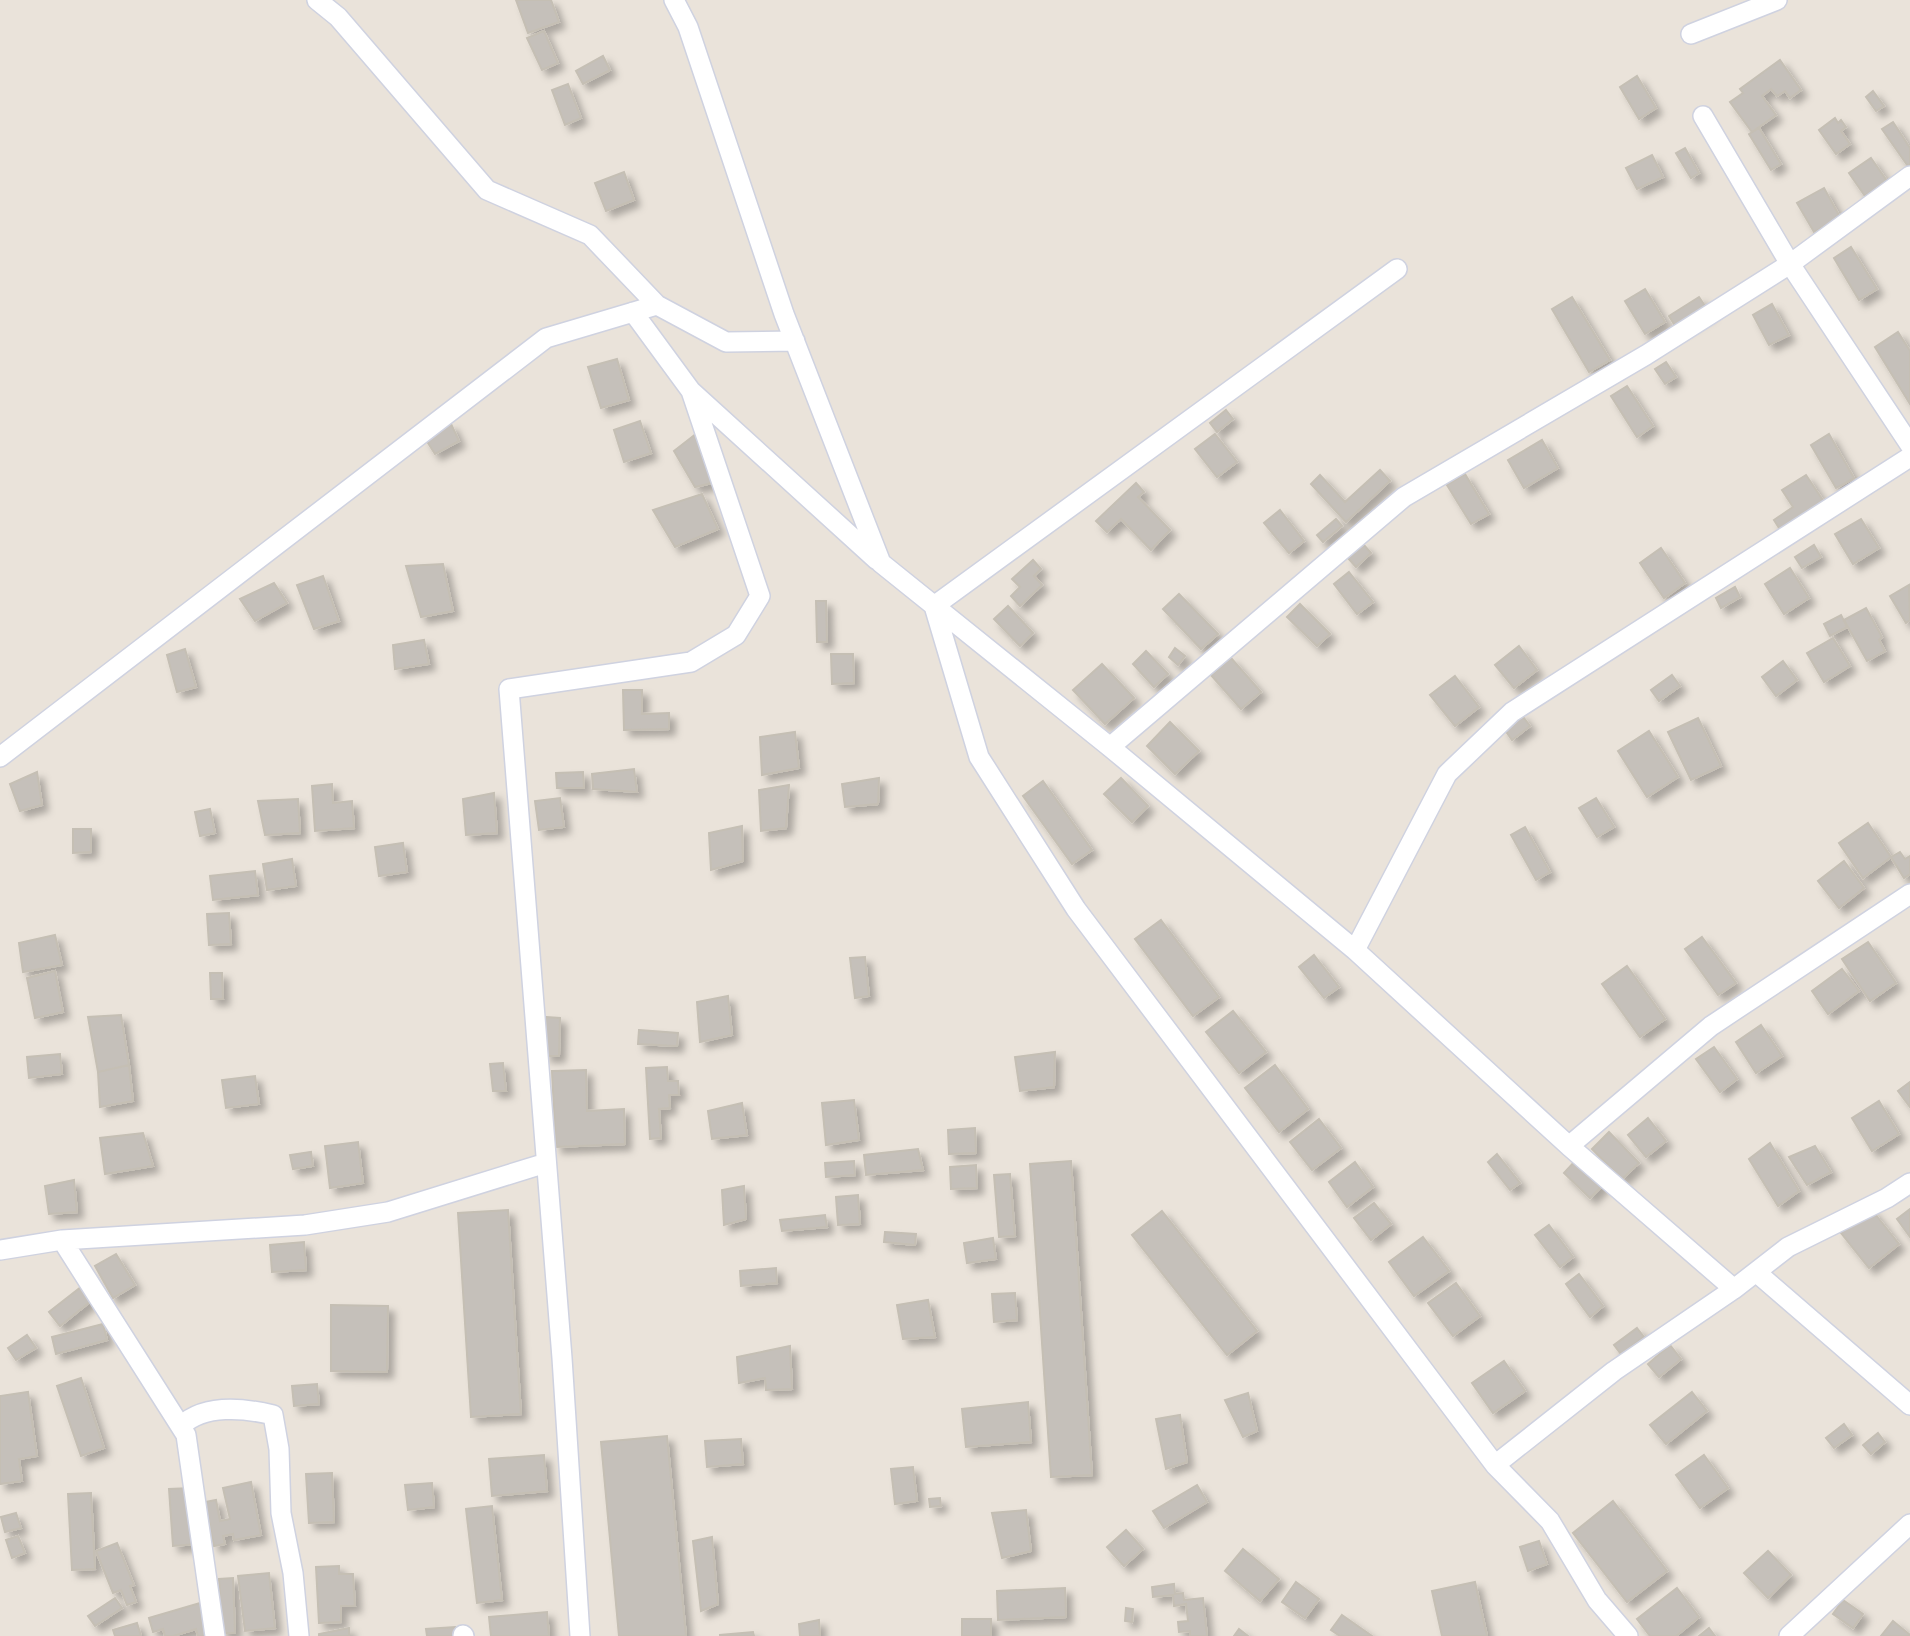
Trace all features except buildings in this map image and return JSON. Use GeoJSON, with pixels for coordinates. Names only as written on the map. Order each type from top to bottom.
{"type":"FeatureCollection","features":[{"type":"Feature","properties":{"kind":"street"},"geometry":{"type":"LineString","coordinates":[[317,0],[338,17],[487,190],[590,235],[657,305],[726,342],[795,341]]}},
{"type":"Feature","properties":{"kind":"street"},"geometry":{"type":"LineString","coordinates":[[674,0],[688,27],[795,341],[881,563]]}},
{"type":"Feature","properties":{"kind":"street"},"geometry":{"type":"LineString","coordinates":[[1691,34],[1777,0]]}},
{"type":"Feature","properties":{"kind":"street"},"geometry":{"type":"LineString","coordinates":[[1703,116],[1790,264],[1910,445]]}},
{"type":"Feature","properties":{"kind":"street"},"geometry":{"type":"LineString","coordinates":[[1110,747],[1404,497],[1646,355],[1790,264],[1910,176]]}},
{"type":"Feature","properties":{"kind":"street"},"geometry":{"type":"LineString","coordinates":[[934,606],[1397,269]]}},
{"type":"Feature","properties":{"kind":"street"},"geometry":{"type":"LineString","coordinates":[[0,757],[546,338],[657,305]]}},
{"type":"Feature","properties":{"kind":"street"},"geometry":{"type":"LineString","coordinates":[[633,312],[691,391],[881,563],[1110,747],[1354,950],[1569,1146],[1734,1289]]}},
{"type":"Feature","properties":{"kind":"street"},"geometry":{"type":"LineString","coordinates":[[580,1636],[509,689],[691,662],[736,635],[754,606],[760,596],[691,391]]}},
{"type":"Feature","properties":{"kind":"street"},"geometry":{"type":"LineString","coordinates":[[1354,950],[1447,774],[1512,712],[1910,457]]}},
{"type":"Feature","properties":{"kind":"street"},"geometry":{"type":"LineString","coordinates":[[934,606],[979,757],[1076,909],[1495,1465],[1550,1521],[1597,1600],[1628,1636]]}},
{"type":"Feature","properties":{"kind":"street"},"geometry":{"type":"LineString","coordinates":[[1569,1146],[1711,1026],[1910,894]]}},
{"type":"Feature","properties":{"kind":"street"},"geometry":{"type":"LineString","coordinates":[[0,1250],[62,1240],[305,1224],[388,1212],[546,1163]]}},
{"type":"Feature","properties":{"kind":"street"},"geometry":{"type":"LineString","coordinates":[[1495,1465],[1614,1371],[1734,1289],[1788,1247],[1887,1198],[1910,1183]]}},
{"type":"Feature","properties":{"kind":"street"},"geometry":{"type":"LineString","coordinates":[[62,1240],[186,1435],[215,1636]]}},
{"type":"Feature","properties":{"kind":"street"},"geometry":{"type":"LineString","coordinates":[[1756,1272],[1908,1399]]}},
{"type":"Feature","properties":{"kind":"street"},"geometry":{"type":"LineString","coordinates":[[181,1426],[189,1418],[208,1413],[246,1409],[273,1415],[279,1449],[281,1513],[293,1573],[299,1636]]}},
{"type":"Feature","properties":{"kind":"street"},"geometry":{"type":"LineString","coordinates":[[1789,1636],[1910,1524]]}}]}
